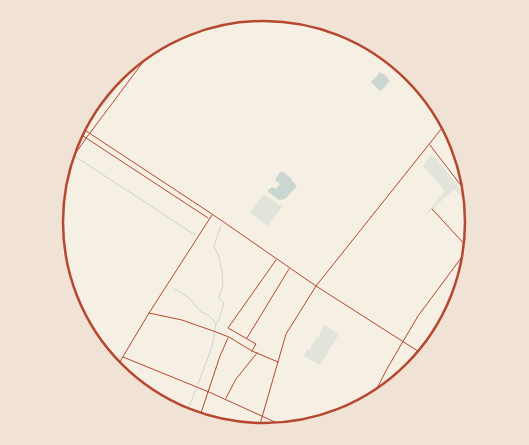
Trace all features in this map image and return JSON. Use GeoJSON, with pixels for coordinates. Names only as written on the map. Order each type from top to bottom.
{"type":"FeatureCollection","features":[{"type":"Feature","properties":{"kind":"street"},"geometry":{"type":"LineString","coordinates":[[76,152],[143,63]]}},
{"type":"Feature","properties":{"kind":"street"},"geometry":{"type":"LineString","coordinates":[[260,424],[286,334],[316,286],[442,128]]}},
{"type":"Feature","properties":{"kind":"street"},"geometry":{"type":"LineString","coordinates":[[85,130],[316,286],[419,352]]}},
{"type":"Feature","properties":{"kind":"street"},"geometry":{"type":"LineString","coordinates":[[83,136],[209,219]]}},
{"type":"Feature","properties":{"kind":"street"},"geometry":{"type":"LineString","coordinates":[[429,144],[463,188]]}},
{"type":"Feature","properties":{"kind":"street"},"geometry":{"type":"LineString","coordinates":[[432,209],[464,244]]}},
{"type":"Feature","properties":{"kind":"street"},"geometry":{"type":"LineString","coordinates":[[120,363],[212,214]]}},
{"type":"Feature","properties":{"kind":"street"},"geometry":{"type":"LineString","coordinates":[[376,390],[418,316],[463,255]]}},
{"type":"Feature","properties":{"kind":"street"},"geometry":{"type":"LineString","coordinates":[[252,351],[256,344],[228,328],[276,259]]}},
{"type":"Feature","properties":{"kind":"street"},"geometry":{"type":"LineString","coordinates":[[246,338],[290,268]]}},
{"type":"Feature","properties":{"kind":"street"},"geometry":{"type":"LineString","coordinates":[[149,313],[182,320],[216,332],[278,362]]}},
{"type":"Feature","properties":{"kind":"street"},"geometry":{"type":"LineString","coordinates":[[201,413],[220,356],[229,337]]}},
{"type":"Feature","properties":{"kind":"street"},"geometry":{"type":"LineString","coordinates":[[225,399],[236,379],[257,353]]}},
{"type":"Feature","properties":{"kind":"street"},"geometry":{"type":"LineString","coordinates":[[123,358],[209,392],[277,423]]}},
{"type":"Feature","properties":{"kind":"shaded area"},"geometry":{"type":"Polygon","coordinates":[[[379,72],[390,81],[380,91],[371,82],[379,72]]]}},
{"type":"Feature","properties":{"kind":"shaded area"},"geometry":{"type":"Polygon","coordinates":[[[126,77],[103,107],[101,105],[105,100],[126,77]]]}},
{"type":"Feature","properties":{"kind":"shaded area"},"geometry":{"type":"Polygon","coordinates":[[[431,155],[464,199],[454,189],[423,218],[445,191],[423,166],[431,155]]]}},
{"type":"Feature","properties":{"kind":"shaded area"},"geometry":{"type":"Polygon","coordinates":[[[280,172],[283,172],[292,179],[297,186],[285,199],[279,200],[268,190],[272,187],[276,189],[280,184],[275,180],[280,172]]]}},
{"type":"Feature","properties":{"kind":"shaded area"},"geometry":{"type":"Polygon","coordinates":[[[264,194],[282,207],[268,226],[250,213],[264,194]]]}},
{"type":"Feature","properties":{"kind":"shaded area"},"geometry":{"type":"Polygon","coordinates":[[[324,325],[339,334],[320,365],[304,356],[307,349],[310,350],[316,338],[318,338],[324,325]]]}},
{"type":"Feature","properties":{"kind":"waterway"},"geometry":{"type":"LineString","coordinates":[[76,157],[195,235]]}},
{"type":"Feature","properties":{"kind":"waterway"},"geometry":{"type":"LineString","coordinates":[[434,157],[464,195]]}},
{"type":"Feature","properties":{"kind":"waterway"},"geometry":{"type":"LineString","coordinates":[[198,384],[212,347],[216,323],[224,303],[219,299],[223,285],[222,272],[219,257],[214,246],[221,226]]}},
{"type":"Feature","properties":{"kind":"waterway"},"geometry":{"type":"LineString","coordinates":[[175,289],[189,298],[201,312],[208,315],[216,323]]}},
{"type":"Feature","properties":{"kind":"waterway"},"geometry":{"type":"LineString","coordinates":[[188,409],[196,390]]}}]}
